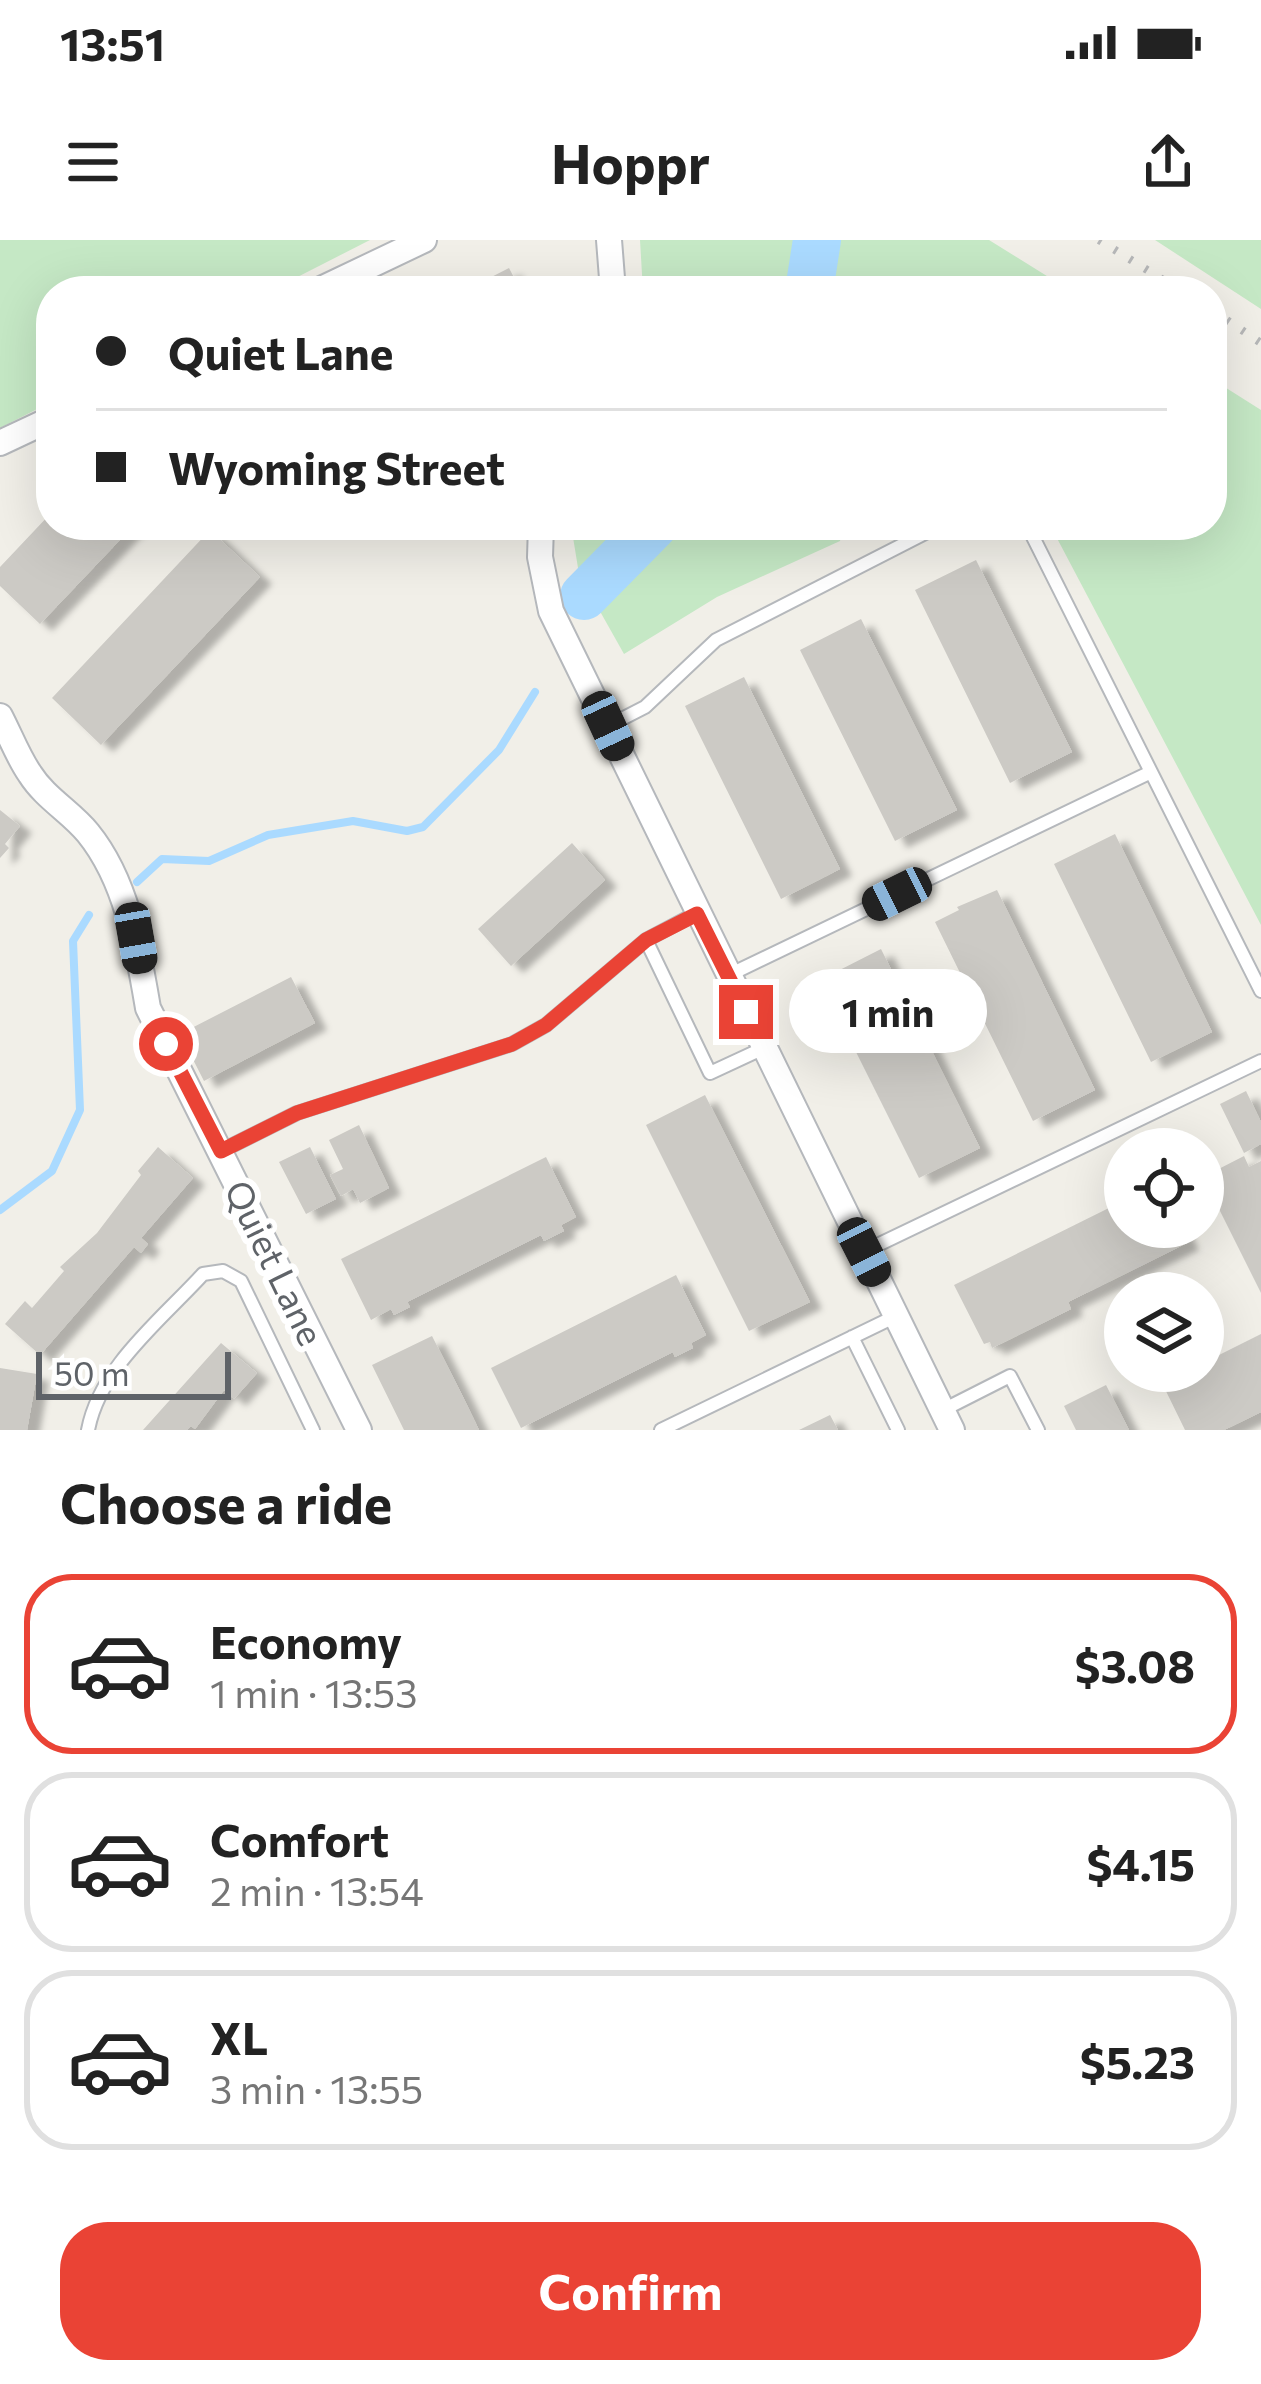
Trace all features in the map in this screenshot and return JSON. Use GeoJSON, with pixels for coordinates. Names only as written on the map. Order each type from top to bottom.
{"type":"FeatureCollection","features":[{"type":"Feature","properties":{"kind":"street"},"geometry":{"type":"LineString","coordinates":[[348,276],[424,240]]}},
{"type":"Feature","properties":{"kind":"street"},"geometry":{"type":"LineString","coordinates":[[609,240],[612,276]]}},
{"type":"Feature","properties":{"kind":"street"},"geometry":{"type":"LineString","coordinates":[[0,443],[36,426]]}},
{"type":"Feature","properties":{"kind":"street"},"geometry":{"type":"LineString","coordinates":[[541,540],[551,611],[947,1420]]}},
{"type":"Feature","properties":{"kind":"street","name":"Quiet Lane"},"geometry":{"type":"LineString","coordinates":[[0,716],[31,776],[86,830],[103,856],[136,938],[148,1008],[359,1430]]}},
{"type":"Feature","properties":{"kind":"lane"},"geometry":{"type":"LineString","coordinates":[[608,726],[645,707],[716,640],[912,540]]}},
{"type":"Feature","properties":{"kind":"lane"},"geometry":{"type":"LineString","coordinates":[[1035,540],[1261,991]]}},
{"type":"Feature","properties":{"kind":"lane"},"geometry":{"type":"LineString","coordinates":[[728,976],[1151,772]]}},
{"type":"Feature","properties":{"kind":"lane"},"geometry":{"type":"LineString","coordinates":[[221,1151],[297,1113],[512,1044],[546,1025],[646,940],[697,914]]}},
{"type":"Feature","properties":{"kind":"lane"},"geometry":{"type":"LineString","coordinates":[[646,940],[710,1073],[764,1048]]}},
{"type":"Feature","properties":{"kind":"lane"},"geometry":{"type":"LineString","coordinates":[[864,1252],[1261,1061]]}},
{"type":"Feature","properties":{"kind":"lane","name":"Quiet Lane"},"geometry":{"type":"LineString","coordinates":[[88,1430],[93,1403],[114,1371],[203,1274],[223,1270],[241,1281],[313,1430]]}},
{"type":"Feature","properties":{"kind":"lane"},"geometry":{"type":"LineString","coordinates":[[661,1430],[896,1316]]}},
{"type":"Feature","properties":{"kind":"lane"},"geometry":{"type":"LineString","coordinates":[[852,1337],[898,1430]]}},
{"type":"Feature","properties":{"kind":"lane"},"geometry":{"type":"LineString","coordinates":[[947,1420],[1010,1376],[1038,1430]]}},
{"type":"Feature","properties":{"kind":"green space"},"geometry":{"type":"Polygon","coordinates":[[[0,240],[370,240],[299,276],[36,276],[36,410],[0,428],[0,240]]]}},
{"type":"Feature","properties":{"kind":"green space"},"geometry":{"type":"Polygon","coordinates":[[[640,240],[989,240],[1047,276],[642,276],[640,240]]]}},
{"type":"Feature","properties":{"kind":"green space"},"geometry":{"type":"Polygon","coordinates":[[[1155,240],[1261,240],[1261,309],[1227,287],[1227,276],[1210,276],[1155,240]]]}},
{"type":"Feature","properties":{"kind":"green space"},"geometry":{"type":"Polygon","coordinates":[[[1227,388],[1261,410],[1261,925],[1058,540],[1227,540],[1227,388]]]}},
{"type":"Feature","properties":{"kind":"green space"},"geometry":{"type":"Polygon","coordinates":[[[573,540],[840,540],[717,597],[624,654],[579,574],[573,540]]]}},
{"type":"Feature","properties":{"kind":"building"},"geometry":{"type":"Polygon","coordinates":[[[36,529],[36,540],[120,540],[40,624],[0,586],[0,567],[36,529]]]}},
{"type":"Feature","properties":{"kind":"building"},"geometry":{"type":"Polygon","coordinates":[[[201,540],[221,540],[260,577],[101,745],[52,698],[201,540]]]}},
{"type":"Feature","properties":{"kind":"building"},"geometry":{"type":"Polygon","coordinates":[[[976,560],[1072,752],[1010,783],[915,590],[976,560]]]}},
{"type":"Feature","properties":{"kind":"building"},"geometry":{"type":"Polygon","coordinates":[[[861,619],[957,810],[895,841],[800,650],[861,619]]]}},
{"type":"Feature","properties":{"kind":"building"},"geometry":{"type":"Polygon","coordinates":[[[744,677],[840,869],[781,899],[685,706],[744,677]]]}},
{"type":"Feature","properties":{"kind":"building"},"geometry":{"type":"Polygon","coordinates":[[[0,810],[20,826],[0,858],[0,810]]]}},
{"type":"Feature","properties":{"kind":"building"},"geometry":{"type":"Polygon","coordinates":[[[1115,834],[1212,1032],[1151,1062],[1054,864],[1115,834]]]}},
{"type":"Feature","properties":{"kind":"building"},"geometry":{"type":"Polygon","coordinates":[[[572,843],[605,880],[511,966],[478,929],[572,843]]]}},
{"type":"Feature","properties":{"kind":"building"},"geometry":{"type":"Polygon","coordinates":[[[997,890],[1095,1090],[1033,1121],[935,922],[997,890]]]}},
{"type":"Feature","properties":{"kind":"building"},"geometry":{"type":"Polygon","coordinates":[[[881,949],[980,1148],[919,1178],[820,980],[881,949]]]}},
{"type":"Feature","properties":{"kind":"building"},"geometry":{"type":"Polygon","coordinates":[[[291,977],[315,1023],[204,1081],[180,1034],[291,977]]]}},
{"type":"Feature","properties":{"kind":"building"},"geometry":{"type":"Polygon","coordinates":[[[1246,1091],[1261,1122],[1261,1144],[1244,1153],[1220,1104],[1246,1091]]]}},
{"type":"Feature","properties":{"kind":"building"},"geometry":{"type":"Polygon","coordinates":[[[705,1095],[810,1302],[749,1331],[646,1125],[705,1095]]]}},
{"type":"Feature","properties":{"kind":"building"},"geometry":{"type":"Polygon","coordinates":[[[359,1125],[389,1188],[360,1203],[353,1189],[341,1196],[330,1175],[343,1169],[329,1140],[359,1125]]]}},
{"type":"Feature","properties":{"kind":"building"},"geometry":{"type":"Polygon","coordinates":[[[158,1147],[193,1178],[141,1238],[148,1244],[141,1253],[134,1247],[40,1355],[5,1324],[25,1301],[32,1308],[64,1271],[60,1267],[97,1233],[158,1147]]]}},
{"type":"Feature","properties":{"kind":"building"},"geometry":{"type":"Polygon","coordinates":[[[310,1147],[336,1199],[306,1214],[279,1162],[310,1147]]]}},
{"type":"Feature","properties":{"kind":"building"},"geometry":{"type":"Polygon","coordinates":[[[1244,1156],[1249,1167],[1261,1161],[1261,1293],[1224,1219],[1224,1166],[1244,1156]]]}},
{"type":"Feature","properties":{"kind":"building"},"geometry":{"type":"Polygon","coordinates":[[[546,1157],[576,1217],[561,1225],[564,1231],[544,1241],[541,1235],[407,1302],[410,1307],[394,1315],[391,1309],[371,1320],[341,1259],[546,1157]]]}},
{"type":"Feature","properties":{"kind":"building"},"geometry":{"type":"Polygon","coordinates":[[[1104,1210],[1104,1248],[1177,1248],[1129,1272],[1104,1272],[1104,1284],[1068,1302],[1071,1309],[992,1348],[990,1342],[984,1344],[954,1285],[1104,1210]]]}},
{"type":"Feature","properties":{"kind":"building"},"geometry":{"type":"Polygon","coordinates":[[[676,1275],[706,1335],[691,1343],[693,1348],[675,1357],[673,1352],[521,1428],[491,1368],[676,1275]]]}},
{"type":"Feature","properties":{"kind":"building"},"geometry":{"type":"Polygon","coordinates":[[[1261,1334],[1261,1412],[1224,1430],[1185,1430],[1166,1392],[1224,1392],[1224,1352],[1261,1334]]]}},
{"type":"Feature","properties":{"kind":"building"},"geometry":{"type":"Polygon","coordinates":[[[432,1336],[479,1430],[404,1430],[372,1365],[432,1336]]]}},
{"type":"Feature","properties":{"kind":"building"},"geometry":{"type":"Polygon","coordinates":[[[221,1343],[257,1373],[234,1399],[224,1390],[195,1429],[143,1430],[221,1343]]]}},
{"type":"Feature","properties":{"kind":"building"},"geometry":{"type":"Polygon","coordinates":[[[0,1368],[37,1374],[27,1430],[0,1430],[0,1368]]]}},
{"type":"Feature","properties":{"kind":"building"},"geometry":{"type":"Polygon","coordinates":[[[1104,1386],[1129,1430],[1076,1430],[1064,1406],[1104,1386]]]}},
{"type":"Feature","properties":{"kind":"building"},"geometry":{"type":"Polygon","coordinates":[[[830,1415],[838,1430],[799,1430],[830,1415]]]}},
{"type":"Feature","properties":{"kind":"waterway"},"geometry":{"type":"LineString","coordinates":[[811,276],[817,240]]}},
{"type":"Feature","properties":{"kind":"waterway"},"geometry":{"type":"LineString","coordinates":[[584,596],[639,540]]}},
{"type":"Feature","properties":{"kind":"waterway"},"geometry":{"type":"LineString","coordinates":[[137,882],[162,859],[209,861],[268,835],[353,821],[407,831],[423,827],[499,750],[535,692]]}},
{"type":"Feature","properties":{"kind":"waterway"},"geometry":{"type":"LineString","coordinates":[[0,1210],[52,1171],[80,1110],[73,941],[89,915]]}},
{"type":"Feature","properties":{"kind":"railway"},"geometry":{"type":"LineString","coordinates":[[1099,240],[1157,276]]}},
{"type":"Feature","properties":{"kind":"railway"},"geometry":{"type":"LineString","coordinates":[[1227,320],[1261,343]]}},
{"type":"Feature","properties":{"kind":"route"},"geometry":{"type":"LineString","coordinates":[[166,1044],[221,1151],[297,1113],[512,1044],[546,1025],[646,940],[697,914],[746,1012]]}}]}
